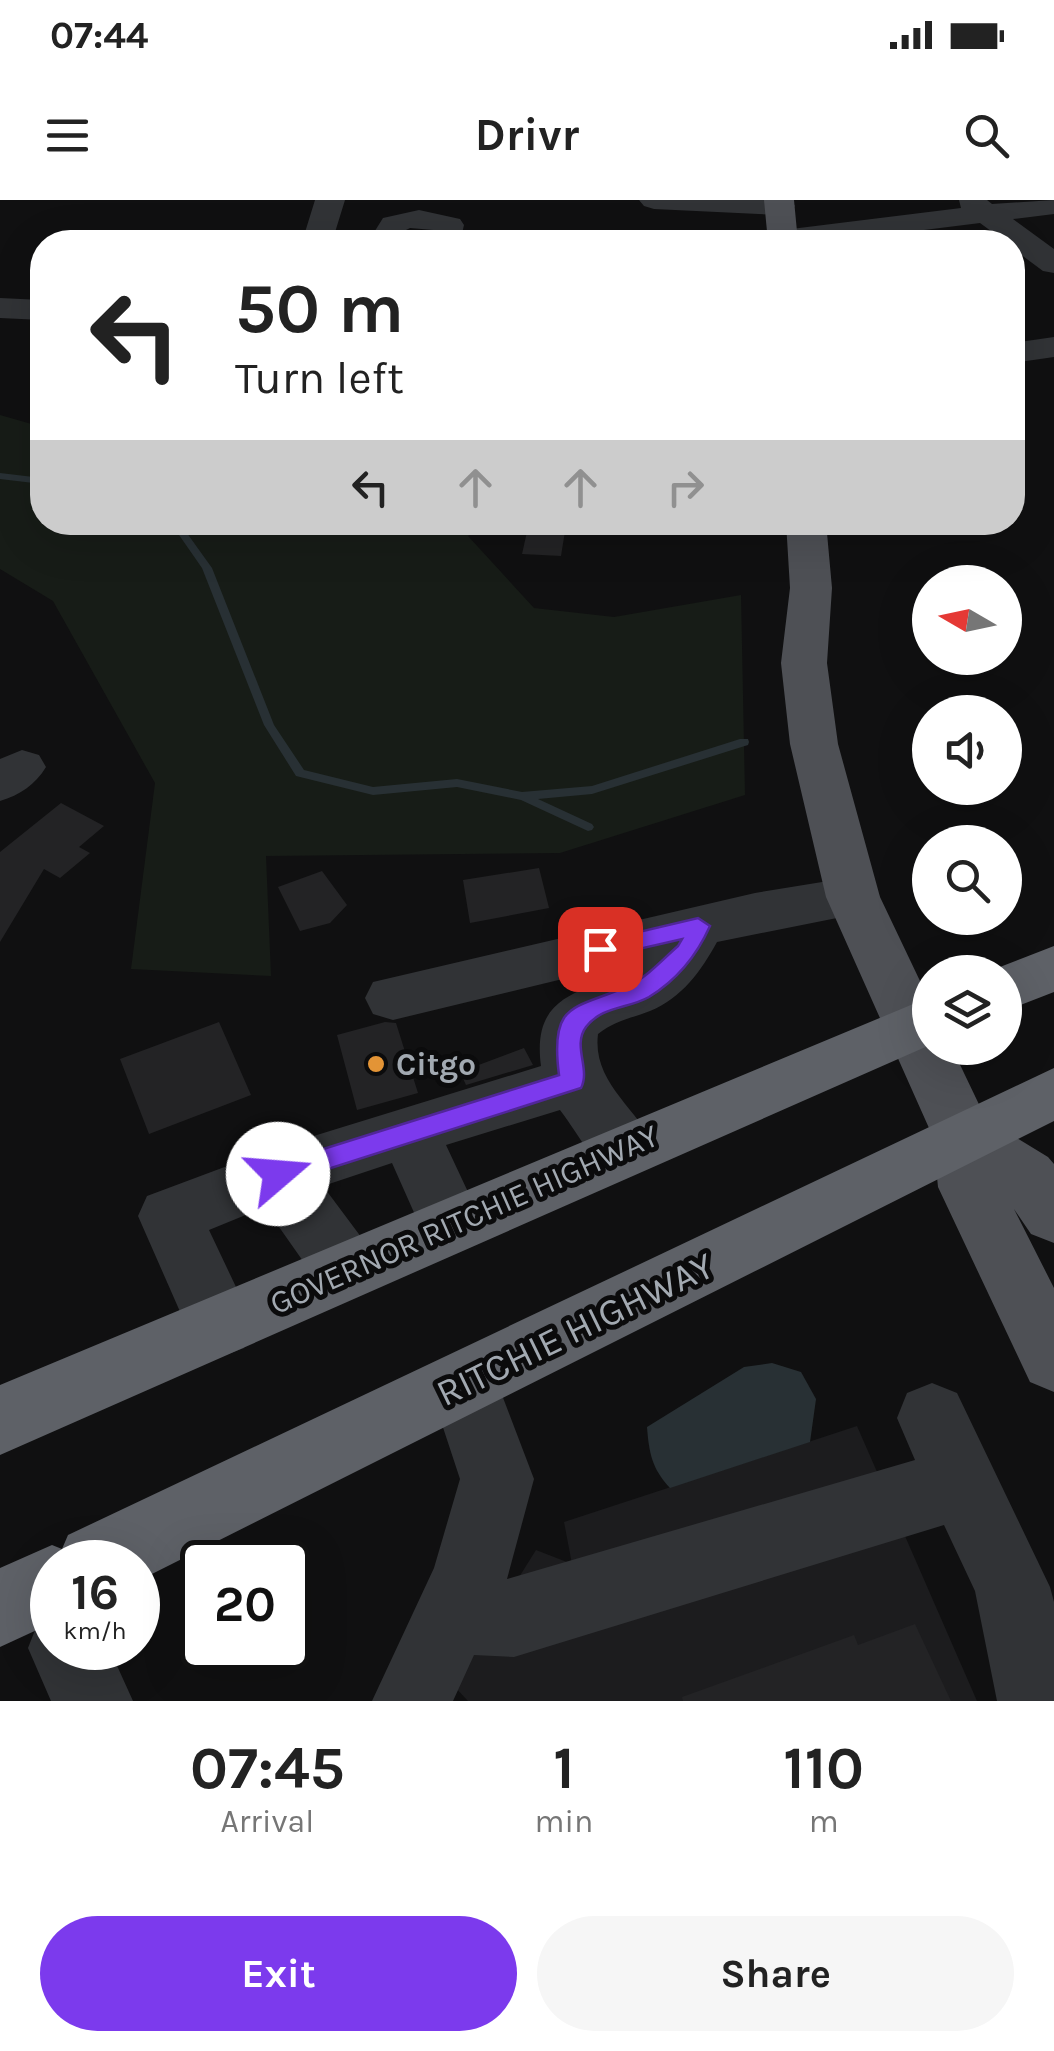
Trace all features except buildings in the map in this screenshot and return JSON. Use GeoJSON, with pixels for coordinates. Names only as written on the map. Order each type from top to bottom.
{"type":"FeatureCollection","features":[{"type":"Feature","properties":{"kind":"highway"},"geometry":{"type":"LineString","coordinates":[[1022,982],[1054,968]]}},
{"type":"Feature","properties":{"kind":"highway","name":"GOVERNOR RITCHIE HIGHWAY"},"geometry":{"type":"LineString","coordinates":[[0,1420],[912,1027]]}},
{"type":"Feature","properties":{"kind":"highway","name":"RITCHIE HIGHWAY"},"geometry":{"type":"LineString","coordinates":[[160,1544],[464,1384],[1054,1094]]}},
{"type":"Feature","properties":{"kind":"main road"},"geometry":{"type":"LineString","coordinates":[[780,203],[782,230]]}},
{"type":"Feature","properties":{"kind":"main road"},"geometry":{"type":"LineString","coordinates":[[807,535],[811,588],[804,663],[814,744],[853,897],[912,1009]]}},
{"type":"Feature","properties":{"kind":"main road"},"geometry":{"type":"LineString","coordinates":[[936,1065],[964,1137],[970,1186],[1054,1359]]}},
{"type":"Feature","properties":{"kind":"main road"},"geometry":{"type":"LineString","coordinates":[[964,1137],[1026,1176],[1054,1214]]}},
{"type":"Feature","properties":{"kind":"street"},"geometry":{"type":"LineString","coordinates":[[320,230],[330,200]]}},
{"type":"Feature","properties":{"kind":"street"},"geometry":{"type":"LineString","coordinates":[[654,200],[780,203]]}},
{"type":"Feature","properties":{"kind":"street"},"geometry":{"type":"LineString","coordinates":[[846,230],[977,207],[1054,205]]}},
{"type":"Feature","properties":{"kind":"street"},"geometry":{"type":"LineString","coordinates":[[977,207],[1008,230]]}},
{"type":"Feature","properties":{"kind":"street"},"geometry":{"type":"LineString","coordinates":[[386,230],[397,220],[429,220],[449,224],[448,230]]}},
{"type":"Feature","properties":{"kind":"street"},"geometry":{"type":"LineString","coordinates":[[1025,243],[1054,264]]}},
{"type":"Feature","properties":{"kind":"street"},"geometry":{"type":"LineString","coordinates":[[0,308],[30,309]]}},
{"type":"Feature","properties":{"kind":"street"},"geometry":{"type":"LineString","coordinates":[[1025,351],[1054,346]]}},
{"type":"Feature","properties":{"kind":"street"},"geometry":{"type":"LineString","coordinates":[[394,998],[698,926],[853,897]]}},
{"type":"Feature","properties":{"kind":"street"},"geometry":{"type":"LineString","coordinates":[[625,1148],[572,1081],[568,1045],[572,1025],[592,1007],[640,991],[688,952],[698,926]]}},
{"type":"Feature","properties":{"kind":"street"},"geometry":{"type":"LineString","coordinates":[[220,1326],[170,1216],[278,1174],[572,1081]]}},
{"type":"Feature","properties":{"kind":"street"},"geometry":{"type":"LineString","coordinates":[[410,1131],[450,1224]]}},
{"type":"Feature","properties":{"kind":"street"},"geometry":{"type":"LineString","coordinates":[[278,1174],[346,1270]]}},
{"type":"Feature","properties":{"kind":"street"},"geometry":{"type":"LineString","coordinates":[[412,1701],[470,1578],[497,1479],[464,1384]]}},
{"type":"Feature","properties":{"kind":"street"},"geometry":{"type":"LineString","coordinates":[[932,1418],[1012,1587],[1037,1701]]}},
{"type":"Feature","properties":{"kind":"street"},"geometry":{"type":"LineString","coordinates":[[452,1614],[514,1618],[962,1483]]}},
{"type":"Feature","properties":{"kind":"street"},"geometry":{"type":"LineString","coordinates":[[80,1670],[93,1701]]}},
{"type":"Feature","properties":{"kind":"shaded area"},"geometry":{"type":"Polygon","coordinates":[[[0,415],[30,424],[30,535],[469,535],[534,608],[614,617],[741,595],[745,795],[560,853],[266,856],[271,976],[131,969],[155,783],[53,601],[0,569],[0,415]]]}},
{"type":"Feature","properties":{"kind":"shaded area"},"geometry":{"type":"Polygon","coordinates":[[[772,1363],[801,1372],[816,1399],[810,1442],[670,1488],[653,1460],[647,1427],[744,1367],[772,1363]]]}},
{"type":"Feature","properties":{"kind":"shaded area"},"geometry":{"type":"Polygon","coordinates":[[[857,1426],[977,1701],[468,1701],[452,1684],[536,1550],[572,1564],[564,1522],[857,1426]]]}},
{"type":"Feature","properties":{"kind":"waterway"},"geometry":{"type":"LineString","coordinates":[[0,476],[30,480]]}},
{"type":"Feature","properties":{"kind":"waterway"},"geometry":{"type":"LineString","coordinates":[[183,535],[207,568],[269,725],[300,773],[373,791],[457,783],[522,796],[592,790],[744,742]]}},
{"type":"Feature","properties":{"kind":"waterway"},"geometry":{"type":"LineString","coordinates":[[523,796],[588,827]]}},
{"type":"Feature","properties":{"kind":"place","name":"Citgo"},"geometry":{"type":"Point","coordinates":[376,1064]}},
{"type":"Feature","properties":{"kind":"route"},"geometry":{"type":"LineString","coordinates":[[278,1174],[572,1081],[568,1045],[572,1025],[592,1007],[640,991],[688,952],[698,926],[600,949]]}}]}
